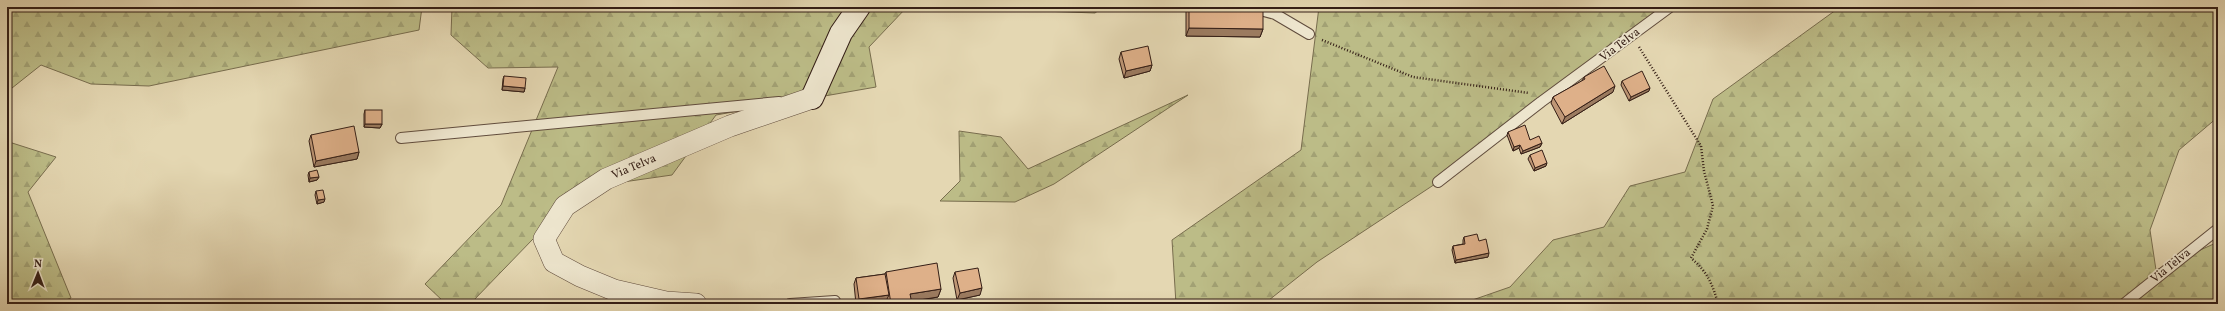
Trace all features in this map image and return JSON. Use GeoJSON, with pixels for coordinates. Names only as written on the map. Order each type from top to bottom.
{"type":"FeatureCollection","features":[{"type":"Feature","properties":{"kind":"street"},"geometry":{"type":"LineString","coordinates":[[812,98],[841,33],[859,7]]}},
{"type":"Feature","properties":{"kind":"street","name":"Via Telva"},"geometry":{"type":"LineString","coordinates":[[696,304],[666,302],[614,290],[587,279],[554,262],[544,240],[565,206],[606,179],[730,126],[812,98]]}},
{"type":"Feature","properties":{"kind":"lane"},"geometry":{"type":"LineString","coordinates":[[1249,7],[1274,14],[1309,34]]}},
{"type":"Feature","properties":{"kind":"lane","name":"Via Telva"},"geometry":{"type":"LineString","coordinates":[[1438,182],[1541,102],[1670,7]]}},
{"type":"Feature","properties":{"kind":"lane"},"geometry":{"type":"LineString","coordinates":[[401,138],[812,98]]}},
{"type":"Feature","properties":{"kind":"lane","name":"Via Telva"},"geometry":{"type":"LineString","coordinates":[[2124,304],[2218,229]]}},
{"type":"Feature","properties":{"kind":"lane"},"geometry":{"type":"LineString","coordinates":[[790,304],[835,301]]}},
{"type":"Feature","properties":{"kind":"path"},"geometry":{"type":"LineString","coordinates":[[1309,34],[1413,77],[1534,93],[1541,102]]}},
{"type":"Feature","properties":{"kind":"path"},"geometry":{"type":"LineString","coordinates":[[1632,36],[1701,146],[1704,171],[1713,206],[1707,229],[1691,258],[1703,267],[1713,285],[1718,304]]}},
{"type":"Feature","properties":{"kind":"green space"},"geometry":{"type":"Polygon","coordinates":[[[7,7],[422,7],[419,30],[149,86],[91,84],[41,65],[7,92],[7,7]]]}},
{"type":"Feature","properties":{"kind":"green space"},"geometry":{"type":"Polygon","coordinates":[[[452,7],[907,7],[869,47],[876,87],[716,115],[672,175],[623,182],[594,176],[472,302],[444,302],[425,284],[501,205],[558,67],[488,68],[451,35],[452,7]]]}},
{"type":"Feature","properties":{"kind":"green space"},"geometry":{"type":"Polygon","coordinates":[[[935,7],[1103,7],[1095,13],[935,7]]]}},
{"type":"Feature","properties":{"kind":"green space"},"geometry":{"type":"Polygon","coordinates":[[[1319,7],[1677,7],[1632,36],[1479,155],[1317,262],[1264,304],[1176,304],[1172,240],[1301,150],[1319,7]]]}},
{"type":"Feature","properties":{"kind":"green space"},"geometry":{"type":"Polygon","coordinates":[[[1840,7],[2218,7],[2218,117],[2179,150],[2150,230],[2156,270],[2218,242],[2218,304],[1461,304],[1510,287],[1553,240],[1604,227],[1630,186],[1685,172],[1713,99],[1840,7]]]}},
{"type":"Feature","properties":{"kind":"green space"},"geometry":{"type":"Polygon","coordinates":[[[1188,95],[1054,184],[1015,202],[940,201],[960,181],[959,131],[1001,137],[1028,169],[1188,95]]]}},
{"type":"Feature","properties":{"kind":"green space"},"geometry":{"type":"Polygon","coordinates":[[[7,139],[9,142],[56,157],[28,192],[71,298],[55,304],[7,304],[7,139]]]}},
{"type":"Feature","properties":{"kind":"building"},"geometry":{"type":"Polygon","coordinates":[[[1189,7],[1219,7],[1219,9],[1236,10],[1236,7],[1263,7],[1263,29],[1189,28],[1189,7]]]}},
{"type":"Feature","properties":{"kind":"building"},"geometry":{"type":"Polygon","coordinates":[[[1148,46],[1152,65],[1126,71],[1121,52],[1148,46]]]}},
{"type":"Feature","properties":{"kind":"building"},"geometry":{"type":"Polygon","coordinates":[[[1604,66],[1615,86],[1565,117],[1553,97],[1585,79],[1584,77],[1604,66]]]}},
{"type":"Feature","properties":{"kind":"building"},"geometry":{"type":"Polygon","coordinates":[[[1642,71],[1650,88],[1631,97],[1622,81],[1642,71]]]}},
{"type":"Feature","properties":{"kind":"building"},"geometry":{"type":"Polygon","coordinates":[[[504,76],[526,78],[525,88],[503,86],[504,76]]]}},
{"type":"Feature","properties":{"kind":"building"},"geometry":{"type":"Polygon","coordinates":[[[365,110],[382,110],[382,124],[365,124],[365,110]]]}},
{"type":"Feature","properties":{"kind":"building"},"geometry":{"type":"Polygon","coordinates":[[[1525,125],[1530,140],[1539,136],[1542,143],[1523,151],[1520,145],[1514,147],[1508,132],[1525,125]]]}},
{"type":"Feature","properties":{"kind":"building"},"geometry":{"type":"Polygon","coordinates":[[[354,126],[359,152],[316,161],[311,135],[354,126]]]}},
{"type":"Feature","properties":{"kind":"building"},"geometry":{"type":"Polygon","coordinates":[[[1542,150],[1547,163],[1535,168],[1530,155],[1542,150]]]}},
{"type":"Feature","properties":{"kind":"building"},"geometry":{"type":"Polygon","coordinates":[[[317,170],[319,177],[310,178],[309,172],[317,170]]]}},
{"type":"Feature","properties":{"kind":"building"},"geometry":{"type":"Polygon","coordinates":[[[323,190],[325,199],[318,200],[316,191],[323,190]]]}},
{"type":"Feature","properties":{"kind":"building"},"geometry":{"type":"Polygon","coordinates":[[[1477,234],[1479,241],[1486,239],[1489,253],[1456,260],[1453,246],[1465,244],[1464,237],[1477,234]]]}},
{"type":"Feature","properties":{"kind":"building"},"geometry":{"type":"Polygon","coordinates":[[[937,263],[941,289],[910,294],[912,304],[891,304],[886,272],[937,263]]]}},
{"type":"Feature","properties":{"kind":"building"},"geometry":{"type":"Polygon","coordinates":[[[978,268],[982,288],[960,293],[955,272],[978,268]]]}},
{"type":"Feature","properties":{"kind":"building"},"geometry":{"type":"Polygon","coordinates":[[[885,274],[889,295],[859,299],[856,278],[885,274]]]}}]}
